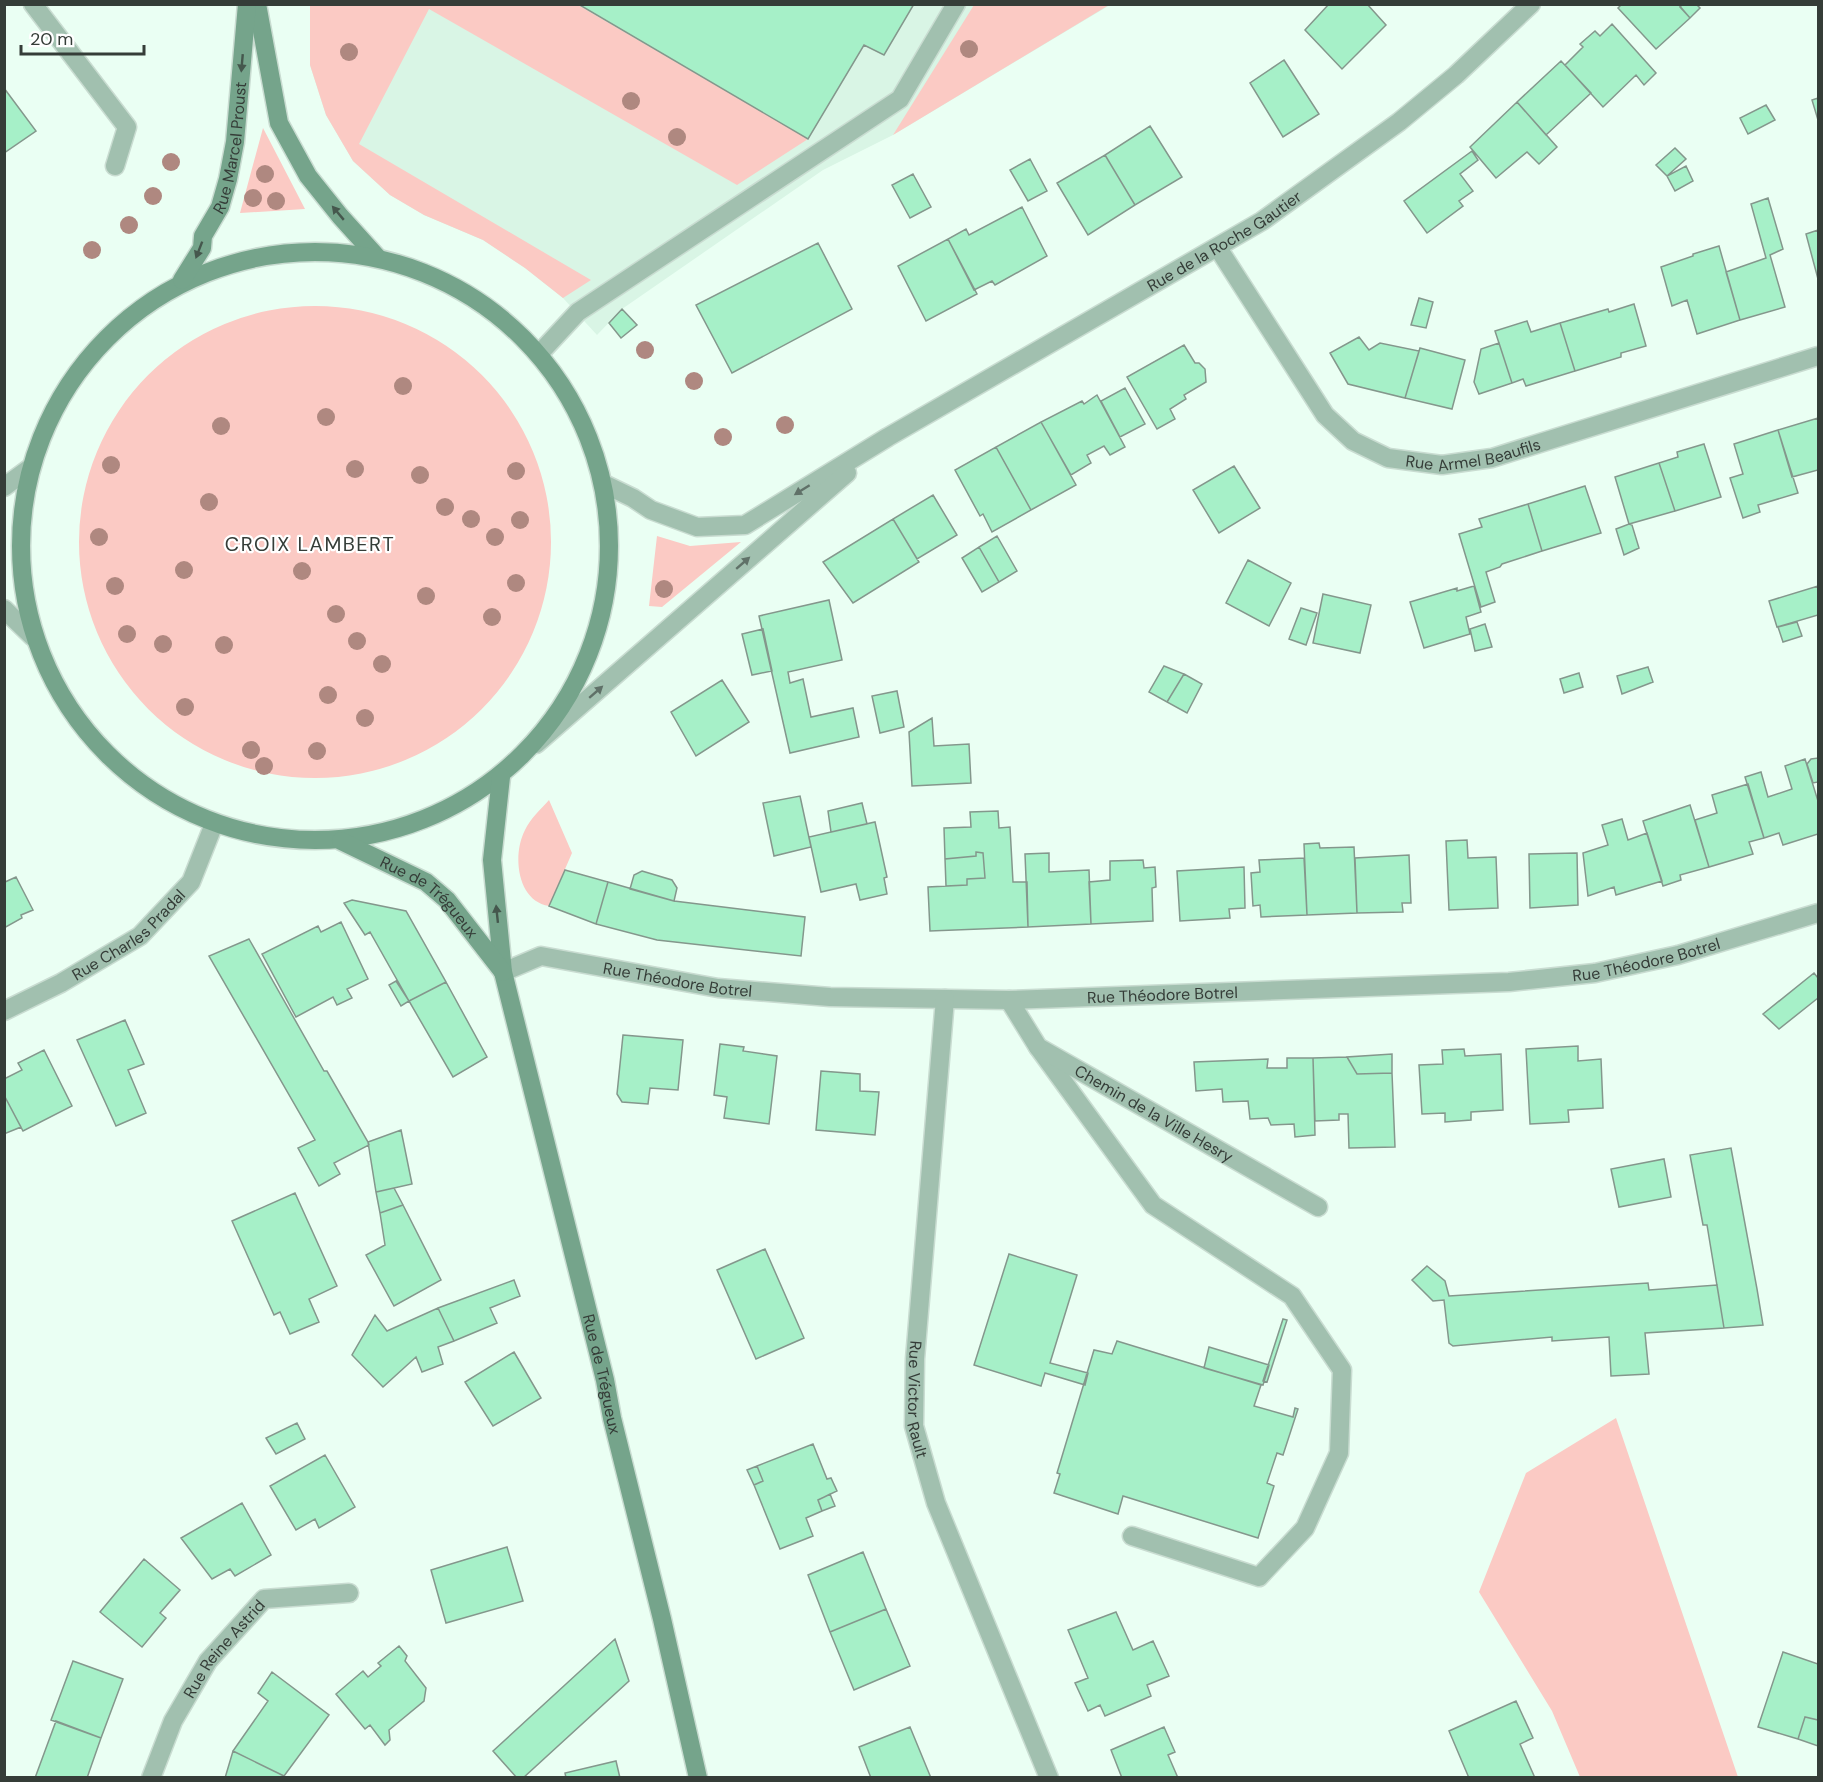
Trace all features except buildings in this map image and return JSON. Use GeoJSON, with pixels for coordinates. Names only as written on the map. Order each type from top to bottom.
{"type":"FeatureCollection","features":[{"type":"Feature","properties":{"kind":"main road","name":"Rue Marcel Proust"},"geometry":{"type":"LineString","coordinates":[[182,280],[202,248],[203,236],[220,207],[228,179],[235,142],[247,4]]}},
{"type":"Feature","properties":{"kind":"main road","name":"Rue Marcel Proust"},"geometry":{"type":"LineString","coordinates":[[257,4],[279,123],[308,176],[377,257]]}},
{"type":"Feature","properties":{"kind":"main road"},"geometry":{"type":"LineString","coordinates":[[272,254],[377,257],[422,271],[486,305],[539,354],[580,415],[604,484],[610,576],[586,666],[536,744],[501,777],[425,821],[341,841],[277,839],[214,824],[136,782],[74,717],[33,637],[19,552],[30,468],[42,432],[80,367],[132,314],[182,280],[272,254]]}},
{"type":"Feature","properties":{"kind":"main road","name":"Rue de Trégueux"},"geometry":{"type":"LineString","coordinates":[[501,777],[492,860],[503,972],[600,1357],[698,1778]]}},
{"type":"Feature","properties":{"kind":"main road","name":"Rue de Trégueux"},"geometry":{"type":"LineString","coordinates":[[341,841],[426,882],[447,900],[503,972]]}},
{"type":"Feature","properties":{"kind":"street"},"geometry":{"type":"LineString","coordinates":[[33,4],[127,127],[115,166]]}},
{"type":"Feature","properties":{"kind":"street"},"geometry":{"type":"LineString","coordinates":[[539,354],[578,312],[900,99],[956,4]]}},
{"type":"Feature","properties":{"kind":"street","name":"Rue de la Roche Gautier"},"geometry":{"type":"LineString","coordinates":[[888,437],[1218,248],[1272,214],[1400,122],[1456,75],[1530,4]]}},
{"type":"Feature","properties":{"kind":"street","name":"Rue Armel Beaufils"},"geometry":{"type":"LineString","coordinates":[[1218,248],[1325,415],[1353,441],[1388,458],[1442,465],[1492,458],[1818,356]]}},
{"type":"Feature","properties":{"kind":"street"},"geometry":{"type":"LineString","coordinates":[[604,484],[651,510],[697,527],[745,525],[888,437]]}},
{"type":"Feature","properties":{"kind":"street"},"geometry":{"type":"LineString","coordinates":[[536,744],[888,437]]}},
{"type":"Feature","properties":{"kind":"street"},"geometry":{"type":"LineString","coordinates":[[4,487],[30,468]]}},
{"type":"Feature","properties":{"kind":"street"},"geometry":{"type":"LineString","coordinates":[[4,609],[33,637]]}},
{"type":"Feature","properties":{"kind":"street","name":"Rue Charles Pradal"},"geometry":{"type":"LineString","coordinates":[[4,1011],[61,983],[141,936],[191,882],[214,824]]}},
{"type":"Feature","properties":{"kind":"street","name":"Rue Théodore Botrel"},"geometry":{"type":"LineString","coordinates":[[503,972],[541,956],[718,988],[830,997],[1009,1000],[1497,982],[1595,973],[1678,955],[1818,913]]}},
{"type":"Feature","properties":{"kind":"street","name":"Rue Victor Rault"},"geometry":{"type":"LineString","coordinates":[[945,999],[915,1359],[914,1426],[936,1503],[1050,1778]]}},
{"type":"Feature","properties":{"kind":"street","name":"Chemin de la Ville Hesry"},"geometry":{"type":"LineString","coordinates":[[1009,1000],[1038,1047],[1318,1207]]}},
{"type":"Feature","properties":{"kind":"street"},"geometry":{"type":"LineString","coordinates":[[1038,1047],[1153,1205],[1293,1296],[1341,1371],[1339,1453],[1305,1528],[1259,1577],[1132,1536]]}},
{"type":"Feature","properties":{"kind":"street","name":"Rue Reine Astrid"},"geometry":{"type":"LineString","coordinates":[[151,1778],[172,1721],[208,1661],[264,1599],[349,1593]]}},
{"type":"Feature","properties":{"kind":"shaded area"},"geometry":{"type":"Polygon","coordinates":[[[310,5],[1110,5],[893,135],[823,170],[622,309],[597,335],[563,298],[525,268],[483,240],[424,215],[390,195],[353,161],[326,115],[310,65],[310,5]]]}},
{"type":"Feature","properties":{"kind":"shaded area"},"geometry":{"type":"Polygon","coordinates":[[[310,5],[578,5],[808,139],[737,185],[429,9],[359,144],[591,280],[563,298],[525,268],[483,240],[424,215],[390,195],[353,161],[326,115],[310,65],[310,5]]]}},
{"type":"Feature","properties":{"kind":"shaded area"},"geometry":{"type":"Polygon","coordinates":[[[974,5],[1109,5],[893,135],[974,5]]]}},
{"type":"Feature","properties":{"kind":"shaded area"},"geometry":{"type":"Polygon","coordinates":[[[263,128],[305,209],[240,213],[263,128]]]}},
{"type":"Feature","properties":{"kind":"shaded area"},"geometry":{"type":"Polygon","coordinates":[[[315,306],[361,311],[405,324],[446,346],[482,375],[511,411],[533,452],[546,496],[551,542],[546,588],[533,632],[511,673],[482,709],[446,738],[405,760],[361,773],[315,778],[269,773],[225,760],[184,738],[148,709],[119,673],[97,632],[84,588],[79,542],[84,496],[97,452],[119,411],[148,375],[184,346],[225,324],[269,311],[315,306]]]}},
{"type":"Feature","properties":{"kind":"shaded area"},"geometry":{"type":"Polygon","coordinates":[[[657,536],[690,546],[741,542],[662,607],[649,606],[657,536]]]}},
{"type":"Feature","properties":{"kind":"shaded area"},"geometry":{"type":"Polygon","coordinates":[[[549,800],[572,853],[549,906],[530,896],[520,876],[518,864],[521,840],[525,830],[549,800]]]}},
{"type":"Feature","properties":{"kind":"shaded area"},"geometry":{"type":"Polygon","coordinates":[[[1616,1418],[1738,1777],[1580,1777],[1552,1711],[1479,1592],[1526,1473],[1616,1418]]]}},
{"type":"Feature","properties":{"kind":"district","name":"CROIX LAMBERT"},"geometry":{"type":"Point","coordinates":[310,544]}}]}
